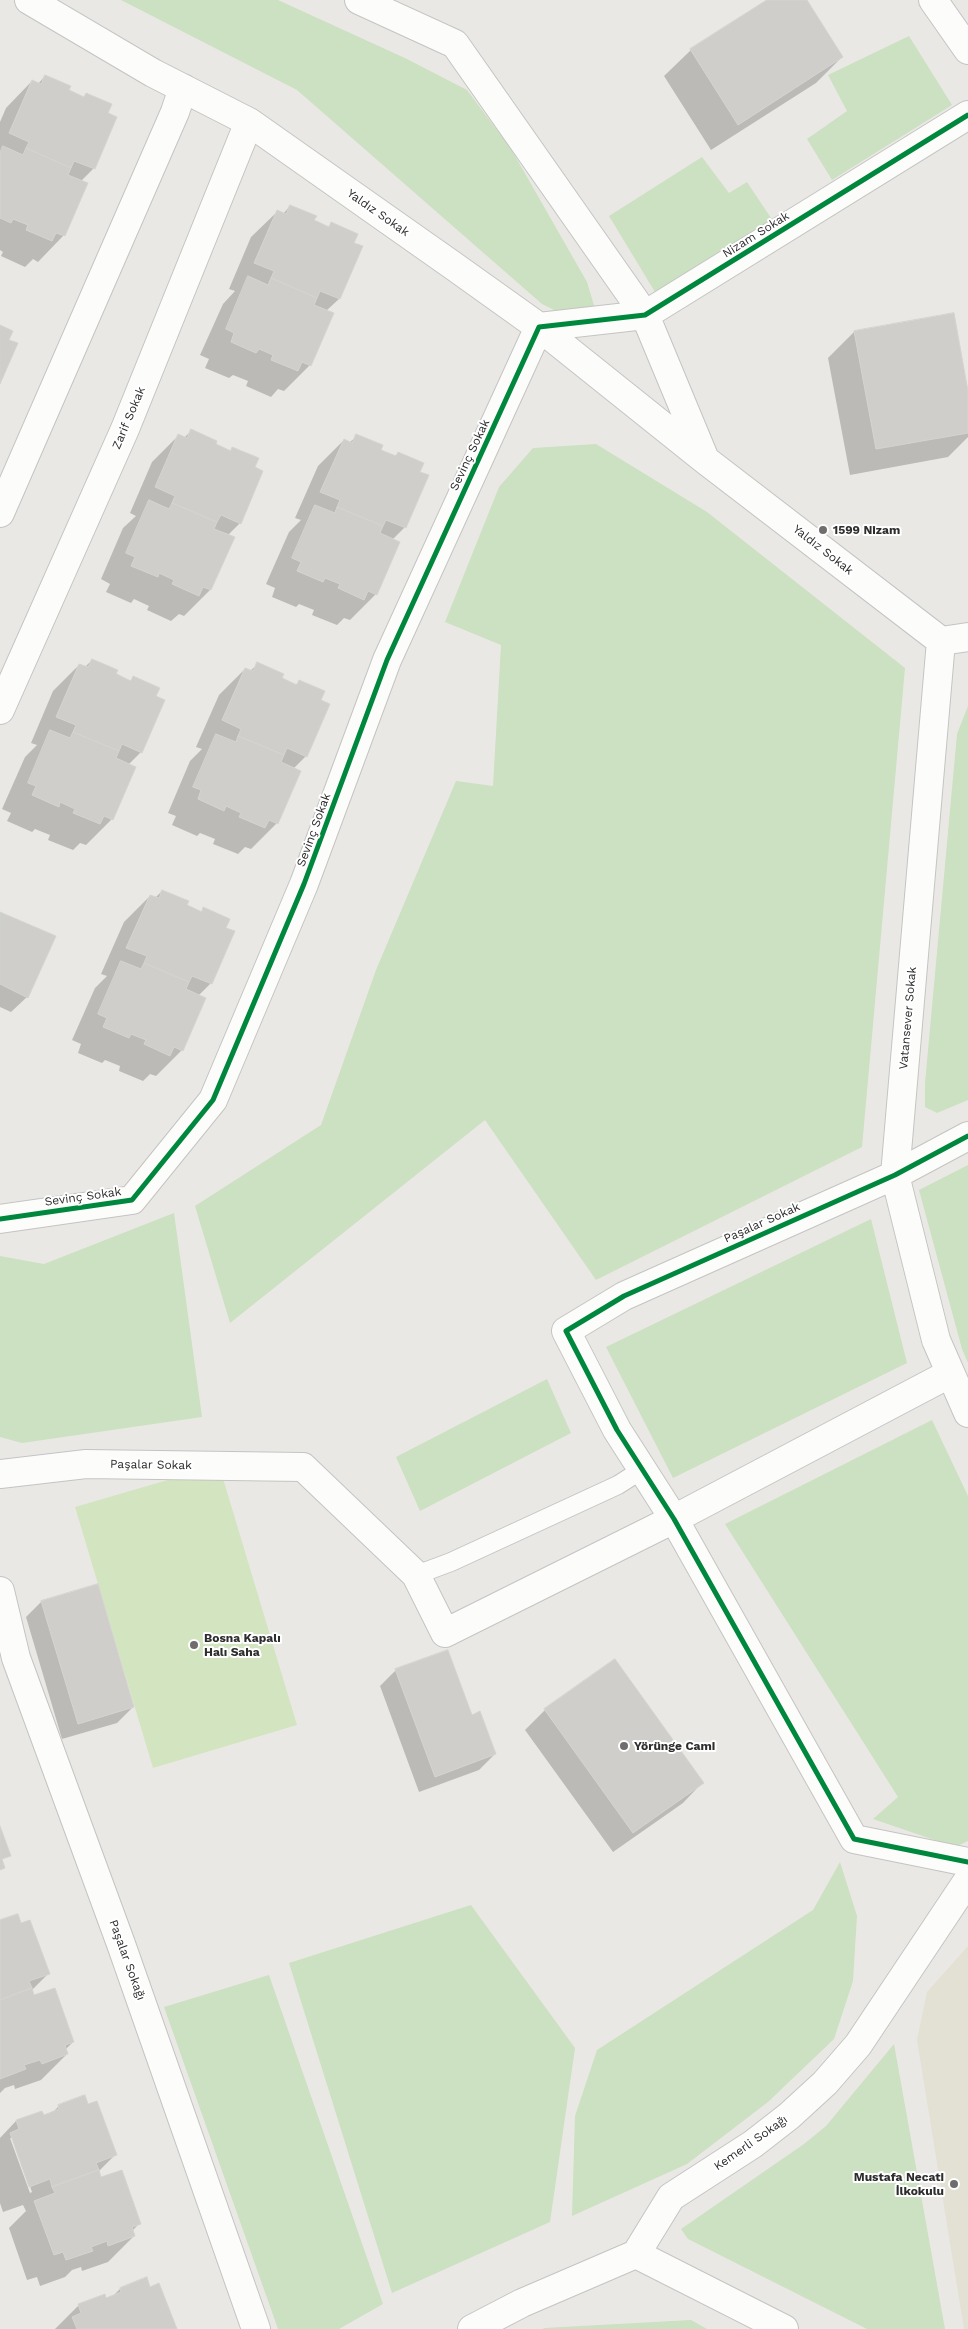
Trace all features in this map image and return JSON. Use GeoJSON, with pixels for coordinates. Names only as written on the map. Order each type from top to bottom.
{"type":"FeatureCollection","features":[{"type":"Feature","properties":{"kind":"street","name":"Yaldız Sokak"},"geometry":{"type":"LineString","coordinates":[[29,0],[153,73],[249,122],[539,327],[704,459],[941,641]]}},
{"type":"Feature","properties":{"kind":"street"},"geometry":{"type":"LineString","coordinates":[[359,0],[455,44],[645,315],[704,459]]}},
{"type":"Feature","properties":{"kind":"street"},"geometry":{"type":"LineString","coordinates":[[933,0],[968,50]]}},
{"type":"Feature","properties":{"kind":"street"},"geometry":{"type":"LineString","coordinates":[[0,513],[175,112],[183,88]]}},
{"type":"Feature","properties":{"kind":"street","name":"Nizam Sokak"},"geometry":{"type":"LineString","coordinates":[[539,327],[645,315],[968,115]]}},
{"type":"Feature","properties":{"kind":"street","name":"Zarif Sokak"},"geometry":{"type":"LineString","coordinates":[[0,710],[125,429],[249,122]]}},
{"type":"Feature","properties":{"kind":"street","name":"Sevinç Sokak"},"geometry":{"type":"LineString","coordinates":[[0,1219],[132,1200],[213,1100],[304,884],[387,660],[539,327]]}},
{"type":"Feature","properties":{"kind":"street"},"geometry":{"type":"LineString","coordinates":[[941,641],[968,637]]}},
{"type":"Feature","properties":{"kind":"street","name":"Vatansever Sokak"},"geometry":{"type":"LineString","coordinates":[[941,641],[895,1175],[936,1340],[949,1374],[968,1413]]}},
{"type":"Feature","properties":{"kind":"street","name":"Paşalar Sokak"},"geometry":{"type":"LineString","coordinates":[[643,1470],[617,1430],[566,1331],[624,1296],[895,1175],[968,1136]]}},
{"type":"Feature","properties":{"kind":"street"},"geometry":{"type":"LineString","coordinates":[[416,1575],[445,1633],[674,1519],[949,1374]]}},
{"type":"Feature","properties":{"kind":"street","name":"Paşalar Sokak"},"geometry":{"type":"LineString","coordinates":[[0,1474],[86,1464],[304,1466],[416,1575]]}},
{"type":"Feature","properties":{"kind":"street"},"geometry":{"type":"LineString","coordinates":[[643,1470],[674,1519],[854,1839],[968,1862]]}},
{"type":"Feature","properties":{"kind":"street","name":"Paşalar Sokağı"},"geometry":{"type":"LineString","coordinates":[[0,1591],[16,1658],[122,1944],[256,2329]]}},
{"type":"Feature","properties":{"kind":"street","name":"Kemerli Sokağı"},"geometry":{"type":"LineString","coordinates":[[636,2254],[671,2197],[753,2144],[790,2116],[824,2084],[858,2045],[968,1880]]}},
{"type":"Feature","properties":{"kind":"street"},"geometry":{"type":"LineString","coordinates":[[472,2329],[522,2303],[636,2254],[784,2329]]}},
{"type":"Feature","properties":{"kind":"lane"},"geometry":{"type":"LineString","coordinates":[[416,1575],[451,1562],[618,1486],[643,1470]]}},
{"type":"Feature","properties":{"kind":"shaded area","name":"Mustafa Necati İlkokulu"},"geometry":{"type":"Polygon","coordinates":[[[968,1946],[968,2329],[964,2329],[917,2040],[927,1992],[968,1946]]]}},
{"type":"Feature","properties":{"kind":"green space"},"geometry":{"type":"Polygon","coordinates":[[[121,0],[278,0],[407,59],[467,90],[511,149],[587,282],[596,312],[568,317],[542,304],[297,90],[121,0]]]}},
{"type":"Feature","properties":{"kind":"green space"},"geometry":{"type":"Polygon","coordinates":[[[909,36],[952,105],[832,180],[807,139],[847,111],[828,75],[909,36]]]}},
{"type":"Feature","properties":{"kind":"green space"},"geometry":{"type":"Polygon","coordinates":[[[702,157],[729,193],[747,182],[773,221],[655,292],[609,216],[702,157]]]}},
{"type":"Feature","properties":{"kind":"green space"},"geometry":{"type":"Polygon","coordinates":[[[596,444],[707,512],[905,668],[862,1147],[596,1280],[485,1120],[230,1323],[195,1206],[321,1125],[376,970],[456,781],[493,786],[501,645],[445,622],[499,487],[533,448],[596,444]]]}},
{"type":"Feature","properties":{"kind":"green space"},"geometry":{"type":"Polygon","coordinates":[[[968,706],[968,1100],[937,1113],[925,1107],[925,1083],[957,734],[968,706]]]}},
{"type":"Feature","properties":{"kind":"green space"},"geometry":{"type":"Polygon","coordinates":[[[968,1165],[968,1363],[962,1349],[919,1190],[968,1165]]]}},
{"type":"Feature","properties":{"kind":"green space"},"geometry":{"type":"Polygon","coordinates":[[[174,1213],[202,1417],[22,1443],[0,1437],[0,1256],[44,1264],[174,1213]]]}},
{"type":"Feature","properties":{"kind":"green space"},"geometry":{"type":"Polygon","coordinates":[[[871,1219],[907,1363],[673,1478],[606,1347],[871,1219]]]}},
{"type":"Feature","properties":{"kind":"green space"},"geometry":{"type":"Polygon","coordinates":[[[547,1379],[571,1433],[420,1511],[396,1457],[547,1379]]]}},
{"type":"Feature","properties":{"kind":"green space"},"geometry":{"type":"Polygon","coordinates":[[[932,1420],[968,1496],[968,1841],[955,1847],[873,1819],[898,1797],[725,1524],[932,1420]]]}},
{"type":"Feature","properties":{"kind":"green space","name":"Bosna Kapalı Halı Saha"},"geometry":{"type":"Polygon","coordinates":[[[219,1465],[297,1725],[153,1768],[75,1507],[219,1465]]]}},
{"type":"Feature","properties":{"kind":"green space"},"geometry":{"type":"Polygon","coordinates":[[[840,1862],[857,1916],[853,1981],[834,2039],[768,2102],[687,2164],[572,2216],[575,2116],[597,2050],[813,1910],[840,1862]]]}},
{"type":"Feature","properties":{"kind":"green space"},"geometry":{"type":"Polygon","coordinates":[[[471,1905],[575,2048],[550,2222],[392,2293],[289,1963],[471,1905]]]}},
{"type":"Feature","properties":{"kind":"green space"},"geometry":{"type":"Polygon","coordinates":[[[269,1975],[383,2304],[339,2329],[278,2329],[164,2007],[269,1975]]]}},
{"type":"Feature","properties":{"kind":"green space"},"geometry":{"type":"Polygon","coordinates":[[[894,2044],[945,2329],[867,2329],[688,2239],[681,2229],[804,2144],[826,2126],[894,2044]]]}},
{"type":"Feature","properties":{"kind":"green space"},"geometry":{"type":"Polygon","coordinates":[[[691,2320],[707,2329],[543,2329],[544,2328],[691,2320]]]}},
{"type":"Feature","properties":{"kind":"building"},"geometry":{"type":"Polygon","coordinates":[[[767,0],[807,0],[843,57],[738,125],[690,49],[767,0]]]}},
{"type":"Feature","properties":{"kind":"building"},"geometry":{"type":"Polygon","coordinates":[[[45,75],[71,86],[69,90],[84,97],[86,93],[112,104],[108,113],[117,117],[95,169],[74,161],[71,168],[26,148],[29,142],[9,133],[32,80],[41,84],[45,75]]]}},
{"type":"Feature","properties":{"kind":"building"},"geometry":{"type":"Polygon","coordinates":[[[3,146],[23,155],[26,148],[71,168],[68,175],[88,183],[65,236],[56,233],[52,241],[26,230],[28,225],[13,219],[11,223],[0,218],[0,153],[3,146]]]}},
{"type":"Feature","properties":{"kind":"building"},"geometry":{"type":"Polygon","coordinates":[[[290,205],[317,216],[314,220],[329,227],[331,222],[358,234],[354,243],[363,246],[340,299],[320,291],[317,298],[271,278],[274,271],[254,263],[277,210],[286,214],[290,205]]]}},
{"type":"Feature","properties":{"kind":"building"},"geometry":{"type":"Polygon","coordinates":[[[248,276],[268,285],[271,278],[317,298],[314,305],[334,313],[311,366],[302,362],[298,371],[271,360],[273,355],[259,349],[256,353],[231,342],[234,333],[226,329],[248,276]]]}},
{"type":"Feature","properties":{"kind":"building"},"geometry":{"type":"Polygon","coordinates":[[[954,313],[968,391],[968,433],[876,449],[854,331],[954,313]]]}},
{"type":"Feature","properties":{"kind":"building"},"geometry":{"type":"Polygon","coordinates":[[[0,325],[13,331],[9,340],[18,343],[0,384],[0,325]]]}},
{"type":"Feature","properties":{"kind":"building"},"geometry":{"type":"Polygon","coordinates":[[[191,429],[217,441],[216,444],[231,451],[232,447],[259,458],[255,467],[263,471],[241,524],[221,515],[217,522],[172,503],[175,496],[155,487],[178,434],[187,438],[191,429]]]}},
{"type":"Feature","properties":{"kind":"building"},"geometry":{"type":"Polygon","coordinates":[[[356,434],[383,445],[381,450],[396,456],[398,452],[424,463],[420,472],[429,475],[406,528],[386,520],[383,526],[337,507],[340,500],[320,492],[344,439],[352,443],[356,434]]]}},
{"type":"Feature","properties":{"kind":"building"},"geometry":{"type":"Polygon","coordinates":[[[149,500],[169,509],[172,503],[217,522],[214,529],[235,537],[211,590],[203,587],[199,596],[172,584],[174,580],[159,573],[158,577],[131,566],[135,557],[126,553],[149,500]]]}},
{"type":"Feature","properties":{"kind":"building"},"geometry":{"type":"Polygon","coordinates":[[[315,505],[335,513],[337,507],[383,526],[380,533],[400,542],[377,595],[368,591],[364,600],[338,588],[340,584],[325,578],[323,582],[297,571],[301,562],[292,558],[315,505]]]}},
{"type":"Feature","properties":{"kind":"building"},"geometry":{"type":"Polygon","coordinates":[[[92,659],[118,670],[116,674],[131,681],[133,676],[160,688],[156,696],[165,700],[142,753],[122,744],[119,751],[73,732],[76,725],[56,717],[79,664],[88,667],[92,659]]]}},
{"type":"Feature","properties":{"kind":"building"},"geometry":{"type":"Polygon","coordinates":[[[257,662],[284,674],[282,678],[297,685],[299,680],[325,691],[321,700],[330,704],[307,757],[287,748],[284,755],[238,736],[241,729],[222,720],[245,668],[253,671],[257,662]]]}},
{"type":"Feature","properties":{"kind":"building"},"geometry":{"type":"Polygon","coordinates":[[[50,730],[70,738],[73,732],[119,751],[116,758],[136,767],[113,820],[104,816],[100,824],[73,813],[75,809],[60,802],[59,807],[32,795],[36,786],[28,783],[50,730]]]}},
{"type":"Feature","properties":{"kind":"building"},"geometry":{"type":"Polygon","coordinates":[[[216,734],[236,742],[238,736],[284,755],[281,762],[301,771],[278,824],[269,820],[265,828],[239,817],[241,813],[226,806],[224,811],[198,799],[201,790],[193,787],[216,734]]]}},
{"type":"Feature","properties":{"kind":"building"},"geometry":{"type":"Polygon","coordinates":[[[162,890],[189,901],[187,905],[202,912],[203,907],[230,919],[226,928],[235,931],[212,984],[192,976],[189,982],[144,963],[147,956],[126,948],[150,895],[159,898],[162,890]]]}},
{"type":"Feature","properties":{"kind":"building"},"geometry":{"type":"Polygon","coordinates":[[[0,912],[56,936],[28,998],[0,984],[0,912]]]}},
{"type":"Feature","properties":{"kind":"building"},"geometry":{"type":"Polygon","coordinates":[[[121,961],[141,969],[144,963],[189,982],[186,989],[206,998],[183,1051],[174,1047],[170,1056],[144,1044],[146,1040],[131,1034],[129,1038],[103,1027],[107,1018],[98,1014],[121,961]]]}},
{"type":"Feature","properties":{"kind":"building"},"geometry":{"type":"Polygon","coordinates":[[[98,1584],[134,1707],[78,1724],[41,1601],[98,1584]]]}},
{"type":"Feature","properties":{"kind":"building"},"geometry":{"type":"Polygon","coordinates":[[[448,1650],[472,1715],[480,1711],[496,1754],[435,1777],[395,1669],[448,1650]]]}},
{"type":"Feature","properties":{"kind":"building","name":"Yörünge Cami"},"geometry":{"type":"Polygon","coordinates":[[[615,1659],[704,1783],[633,1833],[544,1709],[615,1659]]]}},
{"type":"Feature","properties":{"kind":"building"},"geometry":{"type":"Polygon","coordinates":[[[0,1826],[11,1856],[2,1859],[5,1868],[0,1870],[0,1826]]]}},
{"type":"Feature","properties":{"kind":"building"},"geometry":{"type":"Polygon","coordinates":[[[18,1914],[21,1923],[30,1920],[50,1974],[29,1981],[32,1988],[0,2000],[0,1920],[18,1914]]]}},
{"type":"Feature","properties":{"kind":"building"},"geometry":{"type":"Polygon","coordinates":[[[32,1988],[34,1995],[55,1988],[74,2042],[65,2045],[68,2054],[42,2064],[40,2060],[24,2065],[26,2069],[0,2079],[0,2000],[32,1988]]]}},
{"type":"Feature","properties":{"kind":"building"},"geometry":{"type":"Polygon","coordinates":[[[85,2095],[88,2104],[97,2101],[117,2155],[96,2163],[99,2170],[52,2187],[50,2179],[29,2187],[10,2133],[19,2129],[16,2120],[42,2111],[44,2115],[59,2109],[58,2105],[85,2095]]]}},
{"type":"Feature","properties":{"kind":"building"},"geometry":{"type":"Polygon","coordinates":[[[99,2170],[101,2177],[122,2170],[141,2224],[132,2227],[135,2236],[108,2246],[107,2241],[91,2247],[93,2251],[66,2260],[63,2252],[54,2255],[34,2201],[55,2193],[52,2187],[99,2170]]]}},
{"type":"Feature","properties":{"kind":"building"},"geometry":{"type":"Polygon","coordinates":[[[147,2277],[150,2287],[159,2283],[177,2329],[77,2329],[72,2317],[81,2313],[78,2304],[105,2294],[106,2298],[121,2292],[120,2288],[147,2277]]]}},
{"type":"Feature","properties":{"kind":"cycle path"},"geometry":{"type":"LineString","coordinates":[[0,1219],[132,1200],[213,1100],[304,884],[387,660],[539,327],[645,315],[968,115]]}},
{"type":"Feature","properties":{"kind":"cycle path"},"geometry":{"type":"LineString","coordinates":[[968,1136],[895,1175],[624,1296],[566,1331],[617,1430],[674,1519],[854,1839],[968,1862]]}},
{"type":"Feature","properties":{"kind":"place","name":"1599 Nizam"},"geometry":{"type":"Point","coordinates":[823,530]}},
{"type":"Feature","properties":{"kind":"place","name":"Bosna Kapalı Halı Saha"},"geometry":{"type":"Point","coordinates":[194,1645]}},
{"type":"Feature","properties":{"kind":"place","name":"Yörünge Cami"},"geometry":{"type":"Point","coordinates":[624,1746]}},
{"type":"Feature","properties":{"kind":"place","name":"Mustafa Necati İlkokulu"},"geometry":{"type":"Point","coordinates":[954,2184]}}]}
